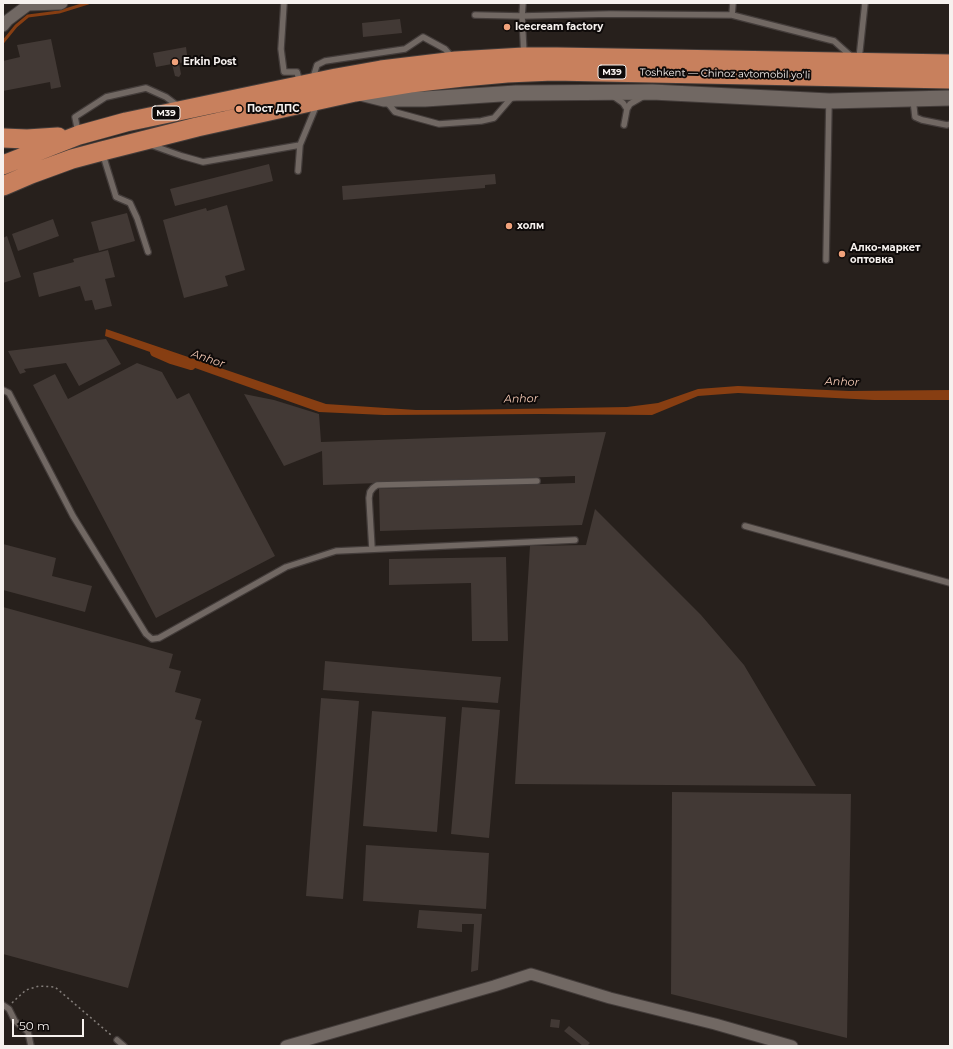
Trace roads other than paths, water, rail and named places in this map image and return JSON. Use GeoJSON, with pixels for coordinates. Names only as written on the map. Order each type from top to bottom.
{"type":"FeatureCollection","features":[{"type":"Feature","properties":{"kind":"highway","name":"Toshkent — Chinoz avtomobil yoʻli"},"geometry":{"type":"LineString","coordinates":[[31,174],[102,150],[197,127],[310,90],[381,70],[456,61],[524,57],[950,64]]}},
{"type":"Feature","properties":{"kind":"highway","name":"Toshkent — Chinoz avtomobil yoʻli"},"geometry":{"type":"LineString","coordinates":[[79,135],[126,122],[183,110],[310,90],[355,92],[410,83],[507,73],[553,71],[950,79]]}},
{"type":"Feature","properties":{"kind":"highway","name":"M39"},"geometry":{"type":"LineString","coordinates":[[3,138],[27,139],[79,135]]}},
{"type":"Feature","properties":{"kind":"highway"},"geometry":{"type":"LineString","coordinates":[[3,165],[79,135]]}},
{"type":"Feature","properties":{"kind":"highway","name":"M39"},"geometry":{"type":"LineString","coordinates":[[3,191],[31,174]]}},
{"type":"Feature","properties":{"kind":"highway"},"geometry":{"type":"LineString","coordinates":[[3,186],[31,174]]}},
{"type":"Feature","properties":{"kind":"street"},"geometry":{"type":"LineString","coordinates":[[3,26],[8,20],[28,5],[62,3]]}},
{"type":"Feature","properties":{"kind":"street"},"geometry":{"type":"LineString","coordinates":[[532,93],[553,71]]}},
{"type":"Feature","properties":{"kind":"street","name":"M39"},"geometry":{"type":"LineString","coordinates":[[355,92],[384,99],[425,99],[516,93],[652,92],[829,101],[950,98]]}},
{"type":"Feature","properties":{"kind":"street"},"geometry":{"type":"LineString","coordinates":[[286,1046],[531,974],[610,998],[715,1024],[792,1046]]}},
{"type":"Feature","properties":{"kind":"lane"},"geometry":{"type":"LineString","coordinates":[[284,3],[281,49],[284,72],[297,72],[310,90]]}},
{"type":"Feature","properties":{"kind":"lane"},"geometry":{"type":"LineString","coordinates":[[523,3],[522,16],[524,57]]}},
{"type":"Feature","properties":{"kind":"lane"},"geometry":{"type":"LineString","coordinates":[[732,3],[732,15]]}},
{"type":"Feature","properties":{"kind":"lane"},"geometry":{"type":"LineString","coordinates":[[858,63],[865,3]]}},
{"type":"Feature","properties":{"kind":"lane"},"geometry":{"type":"LineString","coordinates":[[475,15],[732,15],[834,41],[858,63]]}},
{"type":"Feature","properties":{"kind":"lane"},"geometry":{"type":"LineString","coordinates":[[298,171],[300,145],[310,90],[317,65],[325,61],[405,49],[423,37],[445,49],[456,61]]}},
{"type":"Feature","properties":{"kind":"lane"},"geometry":{"type":"LineString","coordinates":[[79,135],[75,117],[106,97],[146,88],[166,97],[183,110]]}},
{"type":"Feature","properties":{"kind":"lane"},"geometry":{"type":"LineString","coordinates":[[624,125],[627,109],[630,104],[652,92]]}},
{"type":"Feature","properties":{"kind":"lane"},"geometry":{"type":"LineString","coordinates":[[384,99],[395,112],[439,124],[481,121],[494,118],[516,93]]}},
{"type":"Feature","properties":{"kind":"lane"},"geometry":{"type":"LineString","coordinates":[[607,93],[617,98],[627,109]]}},
{"type":"Feature","properties":{"kind":"lane"},"geometry":{"type":"LineString","coordinates":[[913,99],[915,116],[922,120],[950,124]]}},
{"type":"Feature","properties":{"kind":"lane"},"geometry":{"type":"LineString","coordinates":[[826,260],[829,101]]}},
{"type":"Feature","properties":{"kind":"lane"},"geometry":{"type":"LineString","coordinates":[[141,140],[182,156],[203,162],[300,145]]}},
{"type":"Feature","properties":{"kind":"lane"},"geometry":{"type":"LineString","coordinates":[[102,150],[116,197],[130,203],[137,218],[148,252]]}},
{"type":"Feature","properties":{"kind":"lane"},"geometry":{"type":"LineString","coordinates":[[3,390],[9,393],[73,516],[146,634],[152,639],[159,638],[286,567],[336,551],[575,540]]}},
{"type":"Feature","properties":{"kind":"lane"},"geometry":{"type":"LineString","coordinates":[[372,549],[369,498],[370,492],[377,485],[537,481]]}},
{"type":"Feature","properties":{"kind":"lane"},"geometry":{"type":"LineString","coordinates":[[745,526],[950,583]]}},
{"type":"Feature","properties":{"kind":"lane"},"geometry":{"type":"LineString","coordinates":[[3,1004],[9,1009],[15,1021],[28,1032],[31,1046]]}},
{"type":"Feature","properties":{"kind":"lane"},"geometry":{"type":"LineString","coordinates":[[117,1040],[124,1046]]}},
{"type":"Feature","properties":{"kind":"waterway","name":"Anhor"},"geometry":{"type":"LineString","coordinates":[[3,42],[16,26],[28,16],[59,12],[88,3]]}},
{"type":"Feature","properties":{"kind":"waterway","name":"Anhor"},"geometry":{"type":"LineString","coordinates":[[155,352],[191,365]]}},
{"type":"Feature","properties":{"kind":"place","name":"Icecream factory"},"geometry":{"type":"Point","coordinates":[507,27]}},
{"type":"Feature","properties":{"kind":"place","name":"Erkin Post"},"geometry":{"type":"Point","coordinates":[175,62]}},
{"type":"Feature","properties":{"kind":"place","name":"Пост ДПС"},"geometry":{"type":"Point","coordinates":[239,109]}},
{"type":"Feature","properties":{"kind":"place","name":"холм"},"geometry":{"type":"Point","coordinates":[509,226]}},
{"type":"Feature","properties":{"kind":"place","name":"Алко-маркет оптовка"},"geometry":{"type":"Point","coordinates":[842,254]}}]}
